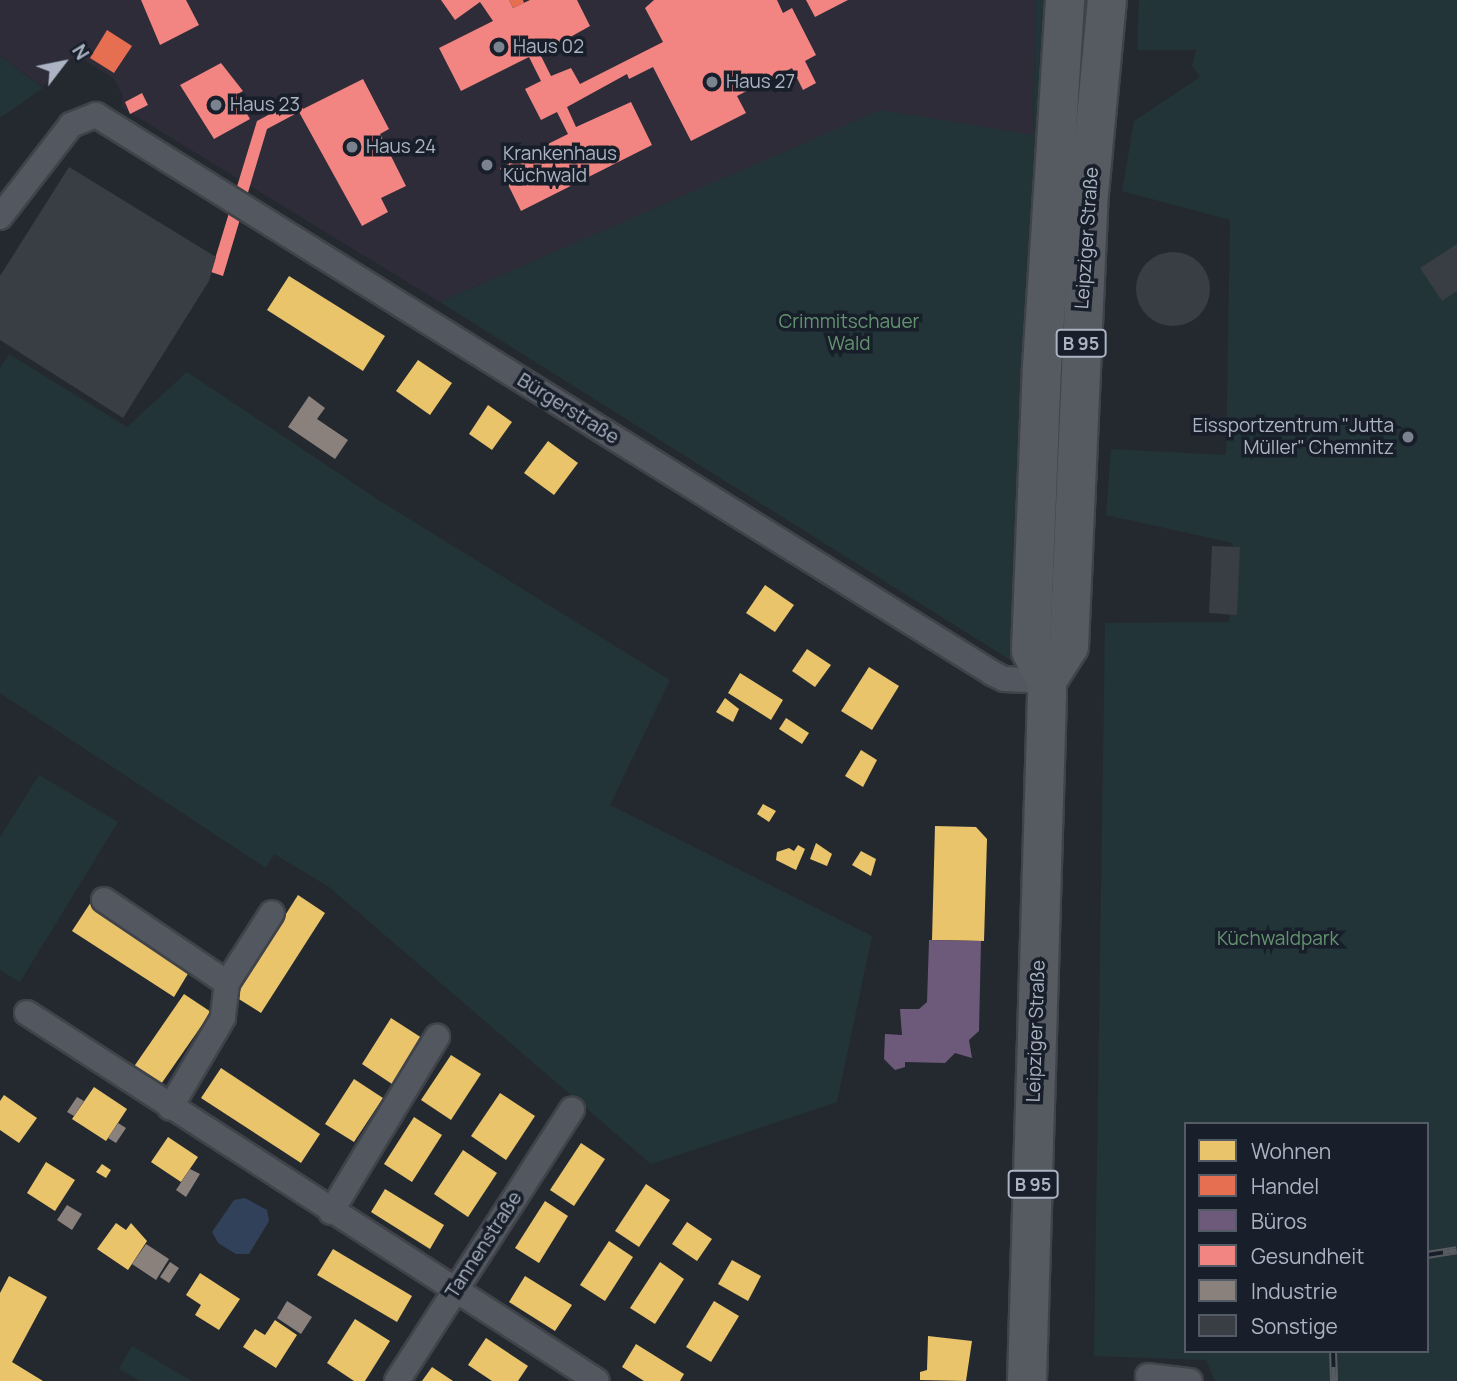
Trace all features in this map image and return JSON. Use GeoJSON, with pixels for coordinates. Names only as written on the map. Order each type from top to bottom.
{"type":"FeatureCollection","features":[{"type":"Feature","properties":{"kind":"main road","name":"Leipziger Straße"},"geometry":{"type":"LineString","coordinates":[[1027,1381],[1047,681],[1031,651],[1042,367],[1065,0]]}},
{"type":"Feature","properties":{"kind":"main road","name":"Leipziger Straße"},"geometry":{"type":"LineString","coordinates":[[1047,681],[1069,646],[1088,204],[1107,0]]}},
{"type":"Feature","properties":{"kind":"street","name":"Bürgerstraße"},"geometry":{"type":"LineString","coordinates":[[0,217],[71,125],[96,115],[992,673],[1003,679],[1047,681]]}},
{"type":"Feature","properties":{"kind":"street"},"geometry":{"type":"LineString","coordinates":[[104,900],[227,982]]}},
{"type":"Feature","properties":{"kind":"street"},"geometry":{"type":"LineString","coordinates":[[170,1108],[223,1018],[227,982],[272,913]]}},
{"type":"Feature","properties":{"kind":"street"},"geometry":{"type":"LineString","coordinates":[[27,1013],[331,1212],[597,1381]]}},
{"type":"Feature","properties":{"kind":"street"},"geometry":{"type":"LineString","coordinates":[[331,1212],[437,1037]]}},
{"type":"Feature","properties":{"kind":"street","name":"Tannenstraße"},"geometry":{"type":"LineString","coordinates":[[397,1381],[572,1109]]}},
{"type":"Feature","properties":{"kind":"street"},"geometry":{"type":"LineString","coordinates":[[1148,1376],[1189,1381]]}},
{"type":"Feature","properties":{"kind":"shaded area","name":"Krankenhaus Küchwald"},"geometry":{"type":"Polygon","coordinates":[[[0,0],[1036,0],[1033,136],[880,111],[440,302],[121,107],[123,95],[113,78],[84,60],[66,59],[43,87],[0,56],[0,0]]]}},
{"type":"Feature","properties":{"kind":"green space","name":"Crimmitschauer Wald"},"geometry":{"type":"Polygon","coordinates":[[[1036,0],[1056,0],[1023,668],[440,302],[880,110],[1033,135],[1036,0]]]}},
{"type":"Feature","properties":{"kind":"green space","name":"Küchwaldpark"},"geometry":{"type":"Polygon","coordinates":[[[1139,0],[1457,0],[1457,1381],[1215,1381],[1206,1360],[1094,1356],[1105,623],[1229,622],[1233,543],[1106,515],[1111,449],[1226,455],[1230,220],[1122,191],[1134,121],[1200,77],[1192,66],[1196,50],[1137,50],[1139,0]]]}},
{"type":"Feature","properties":{"kind":"green space"},"geometry":{"type":"Polygon","coordinates":[[[0,56],[43,88],[0,118],[0,56]]]}},
{"type":"Feature","properties":{"kind":"green space"},"geometry":{"type":"Polygon","coordinates":[[[9,354],[127,427],[187,372],[377,499],[670,680],[610,805],[872,936],[837,1102],[651,1164],[329,887],[274,854],[266,868],[0,693],[0,368],[9,354]]]}},
{"type":"Feature","properties":{"kind":"green space"},"geometry":{"type":"Polygon","coordinates":[[[39,775],[118,822],[20,982],[0,970],[0,837],[39,775]]]}},
{"type":"Feature","properties":{"kind":"green space"},"geometry":{"type":"Polygon","coordinates":[[[132,1346],[192,1381],[140,1381],[119,1369],[132,1346]]]}},
{"type":"Feature","properties":{"kind":"water"},"geometry":{"type":"Polygon","coordinates":[[[245,1198],[267,1210],[269,1221],[249,1254],[236,1254],[218,1243],[212,1232],[234,1200],[245,1198]]]}},
{"type":"Feature","properties":{"kind":"building: Wohnen"},"geometry":{"type":"Polygon","coordinates":[[[289,276],[385,336],[363,371],[267,310],[289,276]]]}},
{"type":"Feature","properties":{"kind":"building: Wohnen"},"geometry":{"type":"Polygon","coordinates":[[[418,360],[452,383],[430,415],[396,391],[418,360]]]}},
{"type":"Feature","properties":{"kind":"building: Wohnen"},"geometry":{"type":"Polygon","coordinates":[[[488,405],[512,422],[492,450],[469,434],[488,405]]]}},
{"type":"Feature","properties":{"kind":"building: Wohnen"},"geometry":{"type":"Polygon","coordinates":[[[548,441],[578,463],[554,495],[524,473],[548,441]]]}},
{"type":"Feature","properties":{"kind":"building: Wohnen"},"geometry":{"type":"Polygon","coordinates":[[[765,585],[794,605],[775,632],[746,613],[765,585]]]}},
{"type":"Feature","properties":{"kind":"building: Wohnen"},"geometry":{"type":"Polygon","coordinates":[[[807,649],[831,665],[815,687],[792,671],[807,649]]]}},
{"type":"Feature","properties":{"kind":"building: Wohnen"},"geometry":{"type":"Polygon","coordinates":[[[869,667],[899,686],[872,730],[841,711],[869,667]]]}},
{"type":"Feature","properties":{"kind":"building: Wohnen"},"geometry":{"type":"Polygon","coordinates":[[[740,673],[783,700],[771,720],[728,693],[740,673]]]}},
{"type":"Feature","properties":{"kind":"building: Wohnen"},"geometry":{"type":"Polygon","coordinates":[[[725,698],[739,709],[733,722],[716,712],[725,698]]]}},
{"type":"Feature","properties":{"kind":"building: Wohnen"},"geometry":{"type":"Polygon","coordinates":[[[786,718],[809,733],[802,744],[779,729],[786,718]]]}},
{"type":"Feature","properties":{"kind":"building: Wohnen"},"geometry":{"type":"Polygon","coordinates":[[[861,750],[877,760],[863,787],[845,776],[861,750]]]}},
{"type":"Feature","properties":{"kind":"building: Wohnen"},"geometry":{"type":"Polygon","coordinates":[[[763,804],[776,811],[769,822],[757,814],[763,804]]]}},
{"type":"Feature","properties":{"kind":"building: Wohnen"},"geometry":{"type":"Polygon","coordinates":[[[935,826],[976,827],[987,839],[984,941],[932,940],[935,826]]]}},
{"type":"Feature","properties":{"kind":"building: Wohnen"},"geometry":{"type":"Polygon","coordinates":[[[816,843],[832,854],[827,866],[810,859],[816,843]]]}},
{"type":"Feature","properties":{"kind":"building: Wohnen"},"geometry":{"type":"Polygon","coordinates":[[[798,845],[805,849],[796,870],[776,860],[777,852],[789,848],[794,851],[798,845]]]}},
{"type":"Feature","properties":{"kind":"building: Wohnen"},"geometry":{"type":"Polygon","coordinates":[[[861,851],[876,859],[871,876],[852,865],[861,851]]]}},
{"type":"Feature","properties":{"kind":"building: Wohnen"},"geometry":{"type":"Polygon","coordinates":[[[298,895],[325,913],[261,1013],[234,996],[298,895]]]}},
{"type":"Feature","properties":{"kind":"building: Wohnen"},"geometry":{"type":"Polygon","coordinates":[[[91,902],[192,967],[174,997],[72,931],[91,902]]]}},
{"type":"Feature","properties":{"kind":"building: Wohnen"},"geometry":{"type":"Polygon","coordinates":[[[184,994],[211,1012],[159,1087],[133,1068],[184,994]]]}},
{"type":"Feature","properties":{"kind":"building: Wohnen"},"geometry":{"type":"Polygon","coordinates":[[[391,1018],[422,1038],[392,1084],[362,1064],[391,1018]]]}},
{"type":"Feature","properties":{"kind":"building: Wohnen"},"geometry":{"type":"Polygon","coordinates":[[[451,1055],[481,1074],[451,1120],[421,1100],[451,1055]]]}},
{"type":"Feature","properties":{"kind":"building: Wohnen"},"geometry":{"type":"Polygon","coordinates":[[[221,1068],[320,1134],[301,1163],[201,1098],[221,1068]]]}},
{"type":"Feature","properties":{"kind":"building: Wohnen"},"geometry":{"type":"Polygon","coordinates":[[[354,1079],[383,1098],[354,1142],[325,1124],[354,1079]]]}},
{"type":"Feature","properties":{"kind":"building: Wohnen"},"geometry":{"type":"Polygon","coordinates":[[[94,1087],[127,1109],[106,1141],[72,1119],[94,1087]]]}},
{"type":"Feature","properties":{"kind":"building: Wohnen"},"geometry":{"type":"Polygon","coordinates":[[[500,1093],[535,1116],[506,1160],[471,1136],[500,1093]]]}},
{"type":"Feature","properties":{"kind":"building: Wohnen"},"geometry":{"type":"Polygon","coordinates":[[[4,1095],[37,1118],[19,1143],[0,1130],[0,1101],[4,1095]]]}},
{"type":"Feature","properties":{"kind":"building: Wohnen"},"geometry":{"type":"Polygon","coordinates":[[[414,1117],[442,1135],[412,1182],[384,1164],[414,1117]]]}},
{"type":"Feature","properties":{"kind":"building: Wohnen"},"geometry":{"type":"Polygon","coordinates":[[[168,1137],[198,1157],[181,1182],[151,1162],[168,1137]]]}},
{"type":"Feature","properties":{"kind":"building: Wohnen"},"geometry":{"type":"Polygon","coordinates":[[[581,1143],[605,1159],[574,1206],[550,1190],[581,1143]]]}},
{"type":"Feature","properties":{"kind":"building: Wohnen"},"geometry":{"type":"Polygon","coordinates":[[[463,1150],[497,1173],[468,1217],[434,1194],[463,1150]]]}},
{"type":"Feature","properties":{"kind":"building: Wohnen"},"geometry":{"type":"Polygon","coordinates":[[[46,1162],[75,1180],[55,1211],[27,1193],[46,1162]]]}},
{"type":"Feature","properties":{"kind":"building: Wohnen"},"geometry":{"type":"Polygon","coordinates":[[[102,1164],[111,1170],[106,1178],[96,1172],[102,1164]]]}},
{"type":"Feature","properties":{"kind":"building: Wohnen"},"geometry":{"type":"Polygon","coordinates":[[[646,1184],[670,1200],[639,1247],[615,1231],[646,1184]]]}},
{"type":"Feature","properties":{"kind":"building: Wohnen"},"geometry":{"type":"Polygon","coordinates":[[[385,1189],[444,1225],[430,1249],[371,1212],[385,1189]]]}},
{"type":"Feature","properties":{"kind":"building: Wohnen"},"geometry":{"type":"Polygon","coordinates":[[[545,1201],[568,1216],[539,1263],[515,1248],[545,1201]]]}},
{"type":"Feature","properties":{"kind":"building: Wohnen"},"geometry":{"type":"Polygon","coordinates":[[[687,1222],[712,1239],[697,1261],[672,1244],[687,1222]]]}},
{"type":"Feature","properties":{"kind":"building: Wohnen"},"geometry":{"type":"Polygon","coordinates":[[[116,1223],[126,1230],[131,1223],[147,1241],[128,1270],[97,1249],[116,1223]]]}},
{"type":"Feature","properties":{"kind":"building: Wohnen"},"geometry":{"type":"Polygon","coordinates":[[[609,1241],[633,1257],[605,1301],[580,1285],[609,1241]]]}},
{"type":"Feature","properties":{"kind":"building: Wohnen"},"geometry":{"type":"Polygon","coordinates":[[[333,1249],[412,1296],[397,1322],[317,1275],[333,1249]]]}},
{"type":"Feature","properties":{"kind":"building: Wohnen"},"geometry":{"type":"Polygon","coordinates":[[[732,1260],[761,1276],[748,1301],[718,1284],[732,1260]]]}},
{"type":"Feature","properties":{"kind":"building: Wohnen"},"geometry":{"type":"Polygon","coordinates":[[[660,1262],[684,1279],[655,1324],[630,1308],[660,1262]]]}},
{"type":"Feature","properties":{"kind":"building: Wohnen"},"geometry":{"type":"Polygon","coordinates":[[[200,1273],[240,1299],[219,1330],[195,1315],[201,1305],[186,1295],[200,1273]]]}},
{"type":"Feature","properties":{"kind":"building: Wohnen"},"geometry":{"type":"Polygon","coordinates":[[[9,1276],[47,1297],[12,1362],[43,1381],[0,1381],[0,1293],[9,1276]]]}},
{"type":"Feature","properties":{"kind":"building: Wohnen"},"geometry":{"type":"Polygon","coordinates":[[[525,1276],[572,1305],[555,1331],[509,1302],[525,1276]]]}},
{"type":"Feature","properties":{"kind":"building: Wohnen"},"geometry":{"type":"Polygon","coordinates":[[[714,1301],[739,1316],[711,1362],[686,1347],[714,1301]]]}},
{"type":"Feature","properties":{"kind":"building: Wohnen"},"geometry":{"type":"Polygon","coordinates":[[[355,1319],[390,1341],[365,1381],[354,1381],[327,1363],[355,1319]]]}},
{"type":"Feature","properties":{"kind":"building: Wohnen"},"geometry":{"type":"Polygon","coordinates":[[[275,1320],[297,1335],[276,1368],[243,1347],[255,1329],[265,1335],[275,1320]]]}},
{"type":"Feature","properties":{"kind":"building: Wohnen"},"geometry":{"type":"Polygon","coordinates":[[[928,1336],[972,1341],[966,1381],[920,1380],[920,1372],[927,1370],[928,1336]]]}},
{"type":"Feature","properties":{"kind":"building: Wohnen"},"geometry":{"type":"Polygon","coordinates":[[[486,1338],[528,1366],[518,1381],[492,1381],[468,1365],[486,1338]]]}},
{"type":"Feature","properties":{"kind":"building: Wohnen"},"geometry":{"type":"Polygon","coordinates":[[[636,1344],[684,1374],[680,1381],[644,1381],[622,1367],[636,1344]]]}},
{"type":"Feature","properties":{"kind":"building: Wohnen"},"geometry":{"type":"Polygon","coordinates":[[[432,1367],[453,1381],[422,1381],[432,1367]]]}},
{"type":"Feature","properties":{"kind":"building: Handel"},"geometry":{"type":"Polygon","coordinates":[[[509,0],[523,0],[524,3],[513,8],[509,0]]]}},
{"type":"Feature","properties":{"kind":"building: Handel"},"geometry":{"type":"Polygon","coordinates":[[[107,30],[132,46],[114,73],[90,58],[107,30]]]}},
{"type":"Feature","properties":{"kind":"building: Büros"},"geometry":{"type":"Polygon","coordinates":[[[929,940],[981,941],[979,1031],[969,1040],[972,1058],[955,1053],[945,1063],[905,1062],[905,1067],[895,1070],[884,1059],[885,1034],[902,1035],[900,1009],[919,1009],[927,1002],[929,940]]]}},
{"type":"Feature","properties":{"kind":"building: Gesundheit"},"geometry":{"type":"Polygon","coordinates":[[[141,0],[186,0],[199,25],[160,45],[141,0]]]}},
{"type":"Feature","properties":{"kind":"building: Gesundheit"},"geometry":{"type":"Polygon","coordinates":[[[441,0],[509,0],[513,8],[530,0],[577,0],[590,26],[540,54],[551,76],[571,68],[580,84],[663,42],[645,8],[654,0],[777,0],[783,13],[792,8],[816,55],[805,61],[816,83],[803,90],[792,68],[737,96],[746,113],[691,141],[653,67],[629,79],[627,74],[567,107],[576,127],[631,102],[652,145],[521,211],[500,168],[568,134],[557,112],[541,120],[525,89],[541,81],[529,57],[461,91],[439,48],[493,21],[480,2],[455,20],[441,0]]]}},
{"type":"Feature","properties":{"kind":"building: Gesundheit"},"geometry":{"type":"Polygon","coordinates":[[[806,0],[848,0],[815,17],[806,0]]]}},
{"type":"Feature","properties":{"kind":"building: Gesundheit","name":"Haus 23"},"geometry":{"type":"Polygon","coordinates":[[[221,63],[243,91],[236,95],[250,119],[214,139],[180,85],[221,63]]]}},
{"type":"Feature","properties":{"kind":"building: Gesundheit","name":"Haus 24"},"geometry":{"type":"Polygon","coordinates":[[[363,79],[389,129],[380,134],[406,186],[381,198],[388,212],[362,226],[299,112],[267,129],[223,276],[211,272],[257,121],[298,99],[303,109],[363,79]]]}},
{"type":"Feature","properties":{"kind":"building: Gesundheit"},"geometry":{"type":"Polygon","coordinates":[[[142,93],[148,105],[130,114],[125,102],[142,93]]]}},
{"type":"Feature","properties":{"kind":"building: Industrie"},"geometry":{"type":"Polygon","coordinates":[[[309,396],[325,408],[317,419],[348,440],[335,459],[288,427],[309,396]]]}},
{"type":"Feature","properties":{"kind":"building: Industrie"},"geometry":{"type":"Polygon","coordinates":[[[77,1097],[84,1101],[74,1116],[67,1112],[77,1097]]]}},
{"type":"Feature","properties":{"kind":"building: Industrie"},"geometry":{"type":"Polygon","coordinates":[[[118,1123],[126,1128],[116,1143],[108,1138],[118,1123]]]}},
{"type":"Feature","properties":{"kind":"building: Industrie"},"geometry":{"type":"Polygon","coordinates":[[[190,1169],[200,1174],[186,1197],[176,1190],[190,1169]]]}},
{"type":"Feature","properties":{"kind":"building: Industrie"},"geometry":{"type":"Polygon","coordinates":[[[67,1205],[82,1214],[72,1230],[57,1220],[67,1205]]]}},
{"type":"Feature","properties":{"kind":"building: Industrie"},"geometry":{"type":"Polygon","coordinates":[[[146,1244],[169,1259],[156,1280],[132,1264],[146,1244]]]}},
{"type":"Feature","properties":{"kind":"building: Industrie"},"geometry":{"type":"Polygon","coordinates":[[[170,1262],[179,1268],[169,1283],[160,1277],[170,1262]]]}},
{"type":"Feature","properties":{"kind":"building: Industrie"},"geometry":{"type":"Polygon","coordinates":[[[287,1301],[312,1317],[301,1334],[277,1318],[287,1301]]]}},
{"type":"Feature","properties":{"kind":"building: Sonstige"},"geometry":{"type":"Polygon","coordinates":[[[69,167],[216,257],[209,281],[123,418],[0,340],[0,276],[69,167]]]}},
{"type":"Feature","properties":{"kind":"building: Sonstige"},"geometry":{"type":"Polygon","coordinates":[[[1457,244],[1457,291],[1442,301],[1420,268],[1457,244]]]}},
{"type":"Feature","properties":{"kind":"building: Sonstige"},"geometry":{"type":"Polygon","coordinates":[[[1173,252],[1194,258],[1204,268],[1210,289],[1204,310],[1194,320],[1173,326],[1152,320],[1142,310],[1136,289],[1142,268],[1152,258],[1173,252]]]}},
{"type":"Feature","properties":{"kind":"building: Sonstige"},"geometry":{"type":"Polygon","coordinates":[[[1212,546],[1240,547],[1237,615],[1209,613],[1212,546]]]}},
{"type":"Feature","properties":{"kind":"railway"},"geometry":{"type":"LineString","coordinates":[[1429,1255],[1457,1250]]}},
{"type":"Feature","properties":{"kind":"railway"},"geometry":{"type":"LineString","coordinates":[[1333,1353],[1334,1381]]}},
{"type":"Feature","properties":{"kind":"place","name":"Haus 02"},"geometry":{"type":"Point","coordinates":[499,47]}},
{"type":"Feature","properties":{"kind":"place","name":"Haus 27"},"geometry":{"type":"Point","coordinates":[712,82]}},
{"type":"Feature","properties":{"kind":"place","name":"Haus 23"},"geometry":{"type":"Point","coordinates":[216,105]}},
{"type":"Feature","properties":{"kind":"place","name":"Haus 24"},"geometry":{"type":"Point","coordinates":[352,147]}},
{"type":"Feature","properties":{"kind":"place","name":"Krankenhaus Küchwald"},"geometry":{"type":"Point","coordinates":[487,165]}},
{"type":"Feature","properties":{"kind":"place","name":"Eissportzentrum \"Jutta Müller\" Chemnitz"},"geometry":{"type":"Point","coordinates":[1408,437]}}]}
